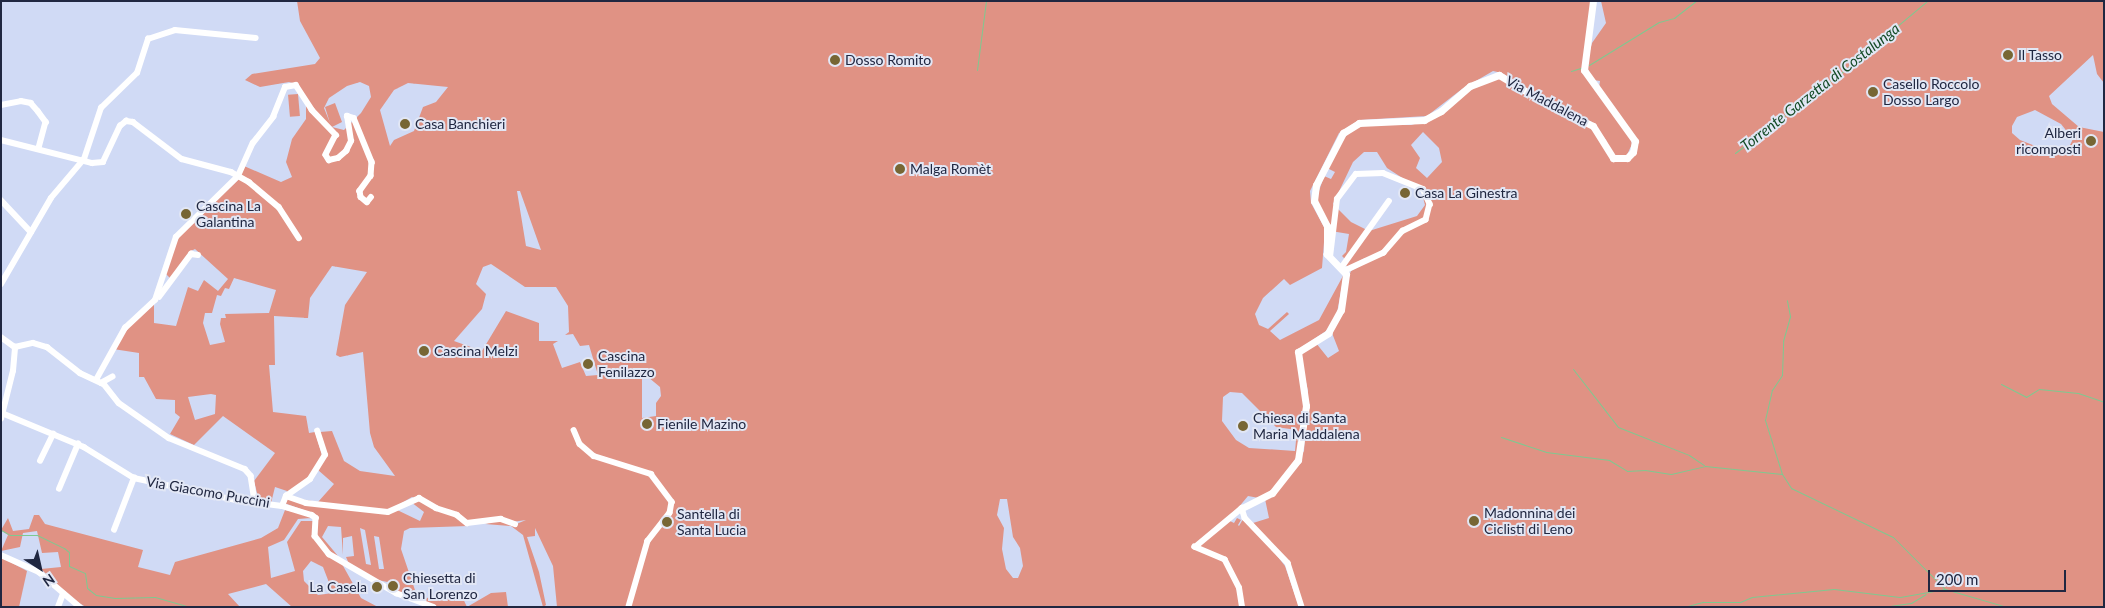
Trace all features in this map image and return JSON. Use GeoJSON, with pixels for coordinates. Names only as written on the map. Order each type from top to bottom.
{"type":"FeatureCollection","features":[{"type":"Feature","properties":{"kind":"street","name":"Via Maddalena"},"geometry":{"type":"LineString","coordinates":[[1330,258],[1326,252],[1327,226],[1314,201],[1314,194],[1343,133],[1359,123],[1424,120],[1441,112],[1470,86],[1492,75],[1508,78],[1545,103],[1593,126],[1616,160],[1630,156],[1636,145],[1633,136],[1584,70],[1593,1]]}},
{"type":"Feature","properties":{"kind":"street"},"geometry":{"type":"LineString","coordinates":[[1,284],[51,198],[84,159],[96,117],[107,101],[137,73],[148,39],[176,30],[256,38]]}},
{"type":"Feature","properties":{"kind":"street"},"geometry":{"type":"LineString","coordinates":[[155,300],[176,237],[238,176],[253,143],[273,117],[285,87],[296,85],[312,110],[336,135],[326,155],[329,160],[338,158],[346,151],[350,142],[348,116],[354,118],[372,162],[371,176],[360,191],[361,197],[367,202],[371,197]]}},
{"type":"Feature","properties":{"kind":"street"},"geometry":{"type":"LineString","coordinates":[[1,105],[21,101],[30,103],[38,111],[46,122],[39,149]]}},
{"type":"Feature","properties":{"kind":"street"},"geometry":{"type":"LineString","coordinates":[[1,140],[103,162],[111,140],[126,121],[133,122],[182,159],[238,176],[279,207],[300,238]]}},
{"type":"Feature","properties":{"kind":"street"},"geometry":{"type":"LineString","coordinates":[[1383,173],[1423,189],[1430,204],[1426,220],[1399,234],[1384,253],[1343,269],[1330,258],[1337,199],[1356,174],[1383,173]]}},
{"type":"Feature","properties":{"kind":"street"},"geometry":{"type":"LineString","coordinates":[[1,200],[31,232]]}},
{"type":"Feature","properties":{"kind":"street"},"geometry":{"type":"LineString","coordinates":[[1242,607],[1239,588],[1225,560],[1195,547],[1242,508],[1272,493],[1298,460],[1306,406],[1298,352],[1332,328],[1344,298],[1343,269],[1389,201]]}},
{"type":"Feature","properties":{"kind":"street"},"geometry":{"type":"LineString","coordinates":[[99,381],[125,328],[155,300],[191,254],[198,255]]}},
{"type":"Feature","properties":{"kind":"street"},"geometry":{"type":"LineString","coordinates":[[1,337],[15,347],[33,343],[47,347],[80,373],[99,381],[119,403],[169,438],[245,469],[251,476],[255,502]]}},
{"type":"Feature","properties":{"kind":"street"},"geometry":{"type":"LineString","coordinates":[[1,420],[2,404],[13,371],[15,347]]}},
{"type":"Feature","properties":{"kind":"street"},"geometry":{"type":"LineString","coordinates":[[99,381],[112,377]]}},
{"type":"Feature","properties":{"kind":"street","name":"Via Giacomo Puccini"},"geometry":{"type":"LineString","coordinates":[[2,412],[78,444],[134,478],[282,506],[312,515],[316,518],[316,536],[328,554],[391,590],[434,607]]}},
{"type":"Feature","properties":{"kind":"street"},"geometry":{"type":"LineString","coordinates":[[574,430],[580,444],[594,456],[651,474],[672,502],[670,513],[648,540],[629,607]]}},
{"type":"Feature","properties":{"kind":"street","name":"Via Giacomo Puccini"},"geometry":{"type":"LineString","coordinates":[[282,506],[286,496],[305,485],[325,455],[317,431]]}},
{"type":"Feature","properties":{"kind":"street"},"geometry":{"type":"LineString","coordinates":[[40,461],[53,434]]}},
{"type":"Feature","properties":{"kind":"street"},"geometry":{"type":"LineString","coordinates":[[58,489],[78,444]]}},
{"type":"Feature","properties":{"kind":"street","name":"Via Giacomo Puccini"},"geometry":{"type":"LineString","coordinates":[[114,530],[134,478]]}},
{"type":"Feature","properties":{"kind":"street","name":"Via Giacomo Puccini"},"geometry":{"type":"LineString","coordinates":[[286,496],[306,503],[388,512],[419,498],[436,508],[457,515],[467,524],[501,519],[515,524]]}},
{"type":"Feature","properties":{"kind":"street"},"geometry":{"type":"LineString","coordinates":[[1242,508],[1245,518],[1288,563],[1302,607]]}},
{"type":"Feature","properties":{"kind":"street"},"geometry":{"type":"LineString","coordinates":[[1,556],[39,572],[80,607]]}},
{"type":"Feature","properties":{"kind":"street"},"geometry":{"type":"LineString","coordinates":[[58,607],[63,594]]}},
{"type":"Feature","properties":{"kind":"shaded area"},"geometry":{"type":"Polygon","coordinates":[[[297,1],[1591,1],[1582,70],[1629,134],[1632,144],[1627,155],[1619,157],[1612,154],[1606,140],[1592,122],[1547,102],[1502,73],[1493,71],[1462,89],[1427,116],[1359,120],[1339,133],[1310,191],[1311,203],[1325,229],[1322,268],[1290,285],[1284,279],[1263,298],[1255,314],[1259,325],[1268,329],[1287,312],[1289,314],[1270,331],[1280,340],[1319,320],[1344,274],[1337,313],[1329,329],[1296,351],[1304,391],[1305,418],[1296,460],[1271,492],[1259,498],[1248,496],[1228,520],[1234,523],[1237,518],[1241,520],[1239,526],[1243,519],[1267,543],[1285,566],[1299,607],[557,607],[553,566],[535,528],[535,536],[527,537],[539,572],[546,605],[543,607],[523,535],[511,526],[485,524],[499,520],[514,525],[526,520],[512,522],[500,518],[473,522],[468,526],[410,528],[404,531],[401,549],[417,596],[410,598],[395,589],[397,584],[378,580],[349,564],[346,557],[354,556],[352,536],[343,538],[343,555],[341,527],[328,526],[322,537],[338,556],[326,554],[342,564],[361,598],[378,607],[292,607],[266,584],[228,594],[240,607],[86,607],[72,599],[41,569],[61,567],[58,552],[42,553],[37,531],[23,533],[20,547],[1,551],[8,535],[1,530],[8,518],[13,531],[29,529],[34,515],[39,515],[45,524],[143,550],[138,567],[170,575],[175,562],[261,538],[278,528],[285,510],[309,515],[311,518],[298,519],[284,540],[268,547],[271,578],[295,571],[287,542],[301,521],[313,521],[317,526],[315,514],[284,503],[287,497],[318,502],[334,484],[318,470],[327,455],[320,432],[332,431],[344,461],[360,471],[395,476],[374,447],[370,433],[363,352],[340,357],[336,355],[345,305],[367,272],[332,266],[310,298],[308,318],[274,316],[275,365],[269,365],[273,412],[306,416],[309,433],[315,432],[322,455],[310,476],[297,488],[286,495],[287,491],[275,487],[271,503],[259,501],[254,481],[275,453],[223,416],[194,445],[170,434],[180,417],[175,413],[175,400],[156,399],[144,377],[139,377],[139,353],[113,349],[127,329],[154,304],[154,323],[176,326],[188,287],[198,291],[204,280],[218,291],[228,279],[195,249],[191,251],[171,279],[165,273],[178,238],[238,180],[244,166],[281,182],[292,177],[286,162],[292,139],[306,119],[306,102],[299,85],[289,82],[260,87],[245,80],[252,74],[315,64],[320,58],[300,21],[297,1]],[[360,82],[347,86],[329,98],[324,108],[330,123],[325,107],[335,103],[342,122],[332,127],[344,130],[361,113],[371,97],[369,86],[360,82]],[[408,83],[394,90],[380,110],[390,146],[394,140],[414,131],[423,107],[436,102],[448,87],[408,83]],[[517,191],[526,246],[541,250],[520,191],[517,191]],[[491,264],[483,267],[476,284],[486,294],[482,309],[454,341],[482,351],[506,311],[539,323],[539,341],[558,341],[553,344],[562,368],[580,362],[586,376],[598,375],[589,345],[580,346],[573,334],[565,335],[569,332],[568,306],[556,287],[525,287],[491,264]],[[234,278],[229,289],[225,288],[221,296],[217,295],[212,313],[205,313],[203,323],[210,345],[225,342],[220,324],[221,318],[226,318],[225,314],[269,313],[276,290],[234,278]],[[642,377],[642,418],[656,416],[656,403],[661,396],[660,387],[648,377],[642,377]],[[1230,392],[1223,397],[1222,421],[1236,440],[1249,448],[1295,451],[1297,430],[1276,427],[1242,393],[1230,392]],[[216,395],[188,397],[195,420],[215,414],[216,395]],[[412,497],[393,508],[420,521],[424,512],[411,502],[417,499],[412,497]],[[1000,499],[997,515],[1004,528],[1002,549],[1006,569],[1013,578],[1018,578],[1023,566],[1020,548],[1013,537],[1007,499],[1000,499]],[[360,528],[366,564],[371,565],[365,530],[360,528]],[[374,536],[379,569],[384,569],[379,537],[374,536]],[[311,561],[303,571],[304,581],[318,595],[333,593],[323,567],[311,561]]]}},
{"type":"Feature","properties":{"kind":"shaded area"},"geometry":{"type":"Polygon","coordinates":[[[1601,1],[2104,1],[2104,83],[2097,74],[2093,55],[2049,96],[2052,104],[2079,127],[2104,132],[2104,607],[1304,607],[1289,563],[1253,523],[1269,518],[1265,499],[1278,491],[1304,451],[1308,391],[1300,357],[1303,350],[1316,343],[1328,358],[1339,351],[1332,333],[1344,312],[1349,276],[1351,271],[1368,262],[1365,258],[1348,267],[1344,264],[1347,261],[1342,256],[1346,252],[1349,234],[1331,231],[1316,200],[1324,176],[1331,179],[1335,172],[1327,168],[1347,133],[1357,125],[1411,125],[1436,118],[1468,89],[1497,76],[1594,129],[1613,160],[1627,160],[1637,149],[1638,142],[1599,88],[1600,81],[1593,80],[1586,65],[1592,43],[1606,23],[1601,1]],[[2035,110],[2017,117],[2012,126],[2012,133],[2020,140],[2050,152],[2070,145],[2073,139],[2061,124],[2035,110]],[[1423,132],[1411,145],[1420,158],[1416,168],[1427,178],[1442,162],[1439,148],[1423,132]],[[1364,152],[1353,162],[1333,204],[1351,222],[1369,231],[1417,216],[1425,205],[1421,190],[1387,168],[1377,152],[1364,152]]]}},
{"type":"Feature","properties":{"kind":"shaded area"},"geometry":{"type":"Polygon","coordinates":[[[298,94],[300,116],[290,117],[288,95],[298,94]]]}},
{"type":"Feature","properties":{"kind":"shaded area"},"geometry":{"type":"Polygon","coordinates":[[[1,557],[27,571],[19,607],[1,607],[1,557]]]}},
{"type":"Feature","properties":{"kind":"shaded area"},"geometry":{"type":"Polygon","coordinates":[[[459,590],[467,607],[438,607],[422,602],[430,596],[452,599],[459,590]]]}},
{"type":"Feature","properties":{"kind":"shaded area"},"geometry":{"type":"Polygon","coordinates":[[[506,592],[508,607],[467,607],[491,593],[506,592]]]}},
{"type":"Feature","properties":{"kind":"waterway"},"geometry":{"type":"LineString","coordinates":[[977,70],[986,1]]}},
{"type":"Feature","properties":{"kind":"waterway","name":"Torrente Garzetta di Costalunga"},"geometry":{"type":"LineString","coordinates":[[1589,65],[1659,22],[1674,18],[1696,1]]}},
{"type":"Feature","properties":{"kind":"waterway","name":"Torrente Garzetta di Costalunga"},"geometry":{"type":"LineString","coordinates":[[1735,153],[1841,73],[1927,1]]}},
{"type":"Feature","properties":{"kind":"waterway","name":"Torrente Garzetta di Costalunga"},"geometry":{"type":"LineString","coordinates":[[1571,71],[1581,68]]}},
{"type":"Feature","properties":{"kind":"waterway"},"geometry":{"type":"LineString","coordinates":[[1782,474],[1765,420],[1772,390],[1782,375],[1783,341],[1790,316],[1787,300]]}},
{"type":"Feature","properties":{"kind":"waterway"},"geometry":{"type":"LineString","coordinates":[[1573,369],[1618,427],[1689,455],[1704,465]]}},
{"type":"Feature","properties":{"kind":"waterway"},"geometry":{"type":"LineString","coordinates":[[2001,384],[2026,397],[2039,389],[2078,393],[2104,402]]}},
{"type":"Feature","properties":{"kind":"waterway"},"geometry":{"type":"LineString","coordinates":[[1501,437],[1546,452],[1609,460],[1627,471],[1645,470],[1671,474],[1705,466],[1782,474],[1791,488],[1893,537],[1945,589]]}},
{"type":"Feature","properties":{"kind":"waterway"},"geometry":{"type":"LineString","coordinates":[[1,530],[10,535],[37,535],[64,548],[69,552],[69,566],[85,573],[87,588],[96,595],[115,598],[155,597],[191,607]]}},
{"type":"Feature","properties":{"kind":"waterway"},"geometry":{"type":"LineString","coordinates":[[1684,607],[1703,602],[1740,602],[1752,597],[1834,589],[1900,597],[1945,589],[2007,607]]}},
{"type":"Feature","properties":{"kind":"waterway"},"geometry":{"type":"LineString","coordinates":[[1883,607],[1911,603],[1926,594]]}},
{"type":"Feature","properties":{"kind":"place","name":"Il Tasso"},"geometry":{"type":"Point","coordinates":[2008,55]}},
{"type":"Feature","properties":{"kind":"place","name":"Dosso Romito"},"geometry":{"type":"Point","coordinates":[835,60]}},
{"type":"Feature","properties":{"kind":"place","name":"Casello Roccolo Dosso Largo"},"geometry":{"type":"Point","coordinates":[1873,92]}},
{"type":"Feature","properties":{"kind":"place","name":"Casa Banchieri"},"geometry":{"type":"Point","coordinates":[405,124]}},
{"type":"Feature","properties":{"kind":"place","name":"Alberi ricomposti"},"geometry":{"type":"Point","coordinates":[2091,141]}},
{"type":"Feature","properties":{"kind":"place","name":"Malga Romèt"},"geometry":{"type":"Point","coordinates":[900,169]}},
{"type":"Feature","properties":{"kind":"place","name":"Casa La Ginestra"},"geometry":{"type":"Point","coordinates":[1405,193]}},
{"type":"Feature","properties":{"kind":"place","name":"Cascina La Galantina"},"geometry":{"type":"Point","coordinates":[186,214]}},
{"type":"Feature","properties":{"kind":"place","name":"Cascina Melzi"},"geometry":{"type":"Point","coordinates":[424,351]}},
{"type":"Feature","properties":{"kind":"place","name":"Cascina Fenilazzo"},"geometry":{"type":"Point","coordinates":[588,364]}},
{"type":"Feature","properties":{"kind":"place","name":"Fienile Mazino"},"geometry":{"type":"Point","coordinates":[647,424]}},
{"type":"Feature","properties":{"kind":"place","name":"Chiesa di Santa Maria Maddalena"},"geometry":{"type":"Point","coordinates":[1243,426]}},
{"type":"Feature","properties":{"kind":"place","name":"Madonnina dei Ciclisti di Leno"},"geometry":{"type":"Point","coordinates":[1474,521]}},
{"type":"Feature","properties":{"kind":"place","name":"Santella di Santa Lucia"},"geometry":{"type":"Point","coordinates":[667,522]}},
{"type":"Feature","properties":{"kind":"place","name":"Chiesetta di San Lorenzo"},"geometry":{"type":"Point","coordinates":[393,586]}},
{"type":"Feature","properties":{"kind":"place","name":"La Casela"},"geometry":{"type":"Point","coordinates":[377,587]}}]}
